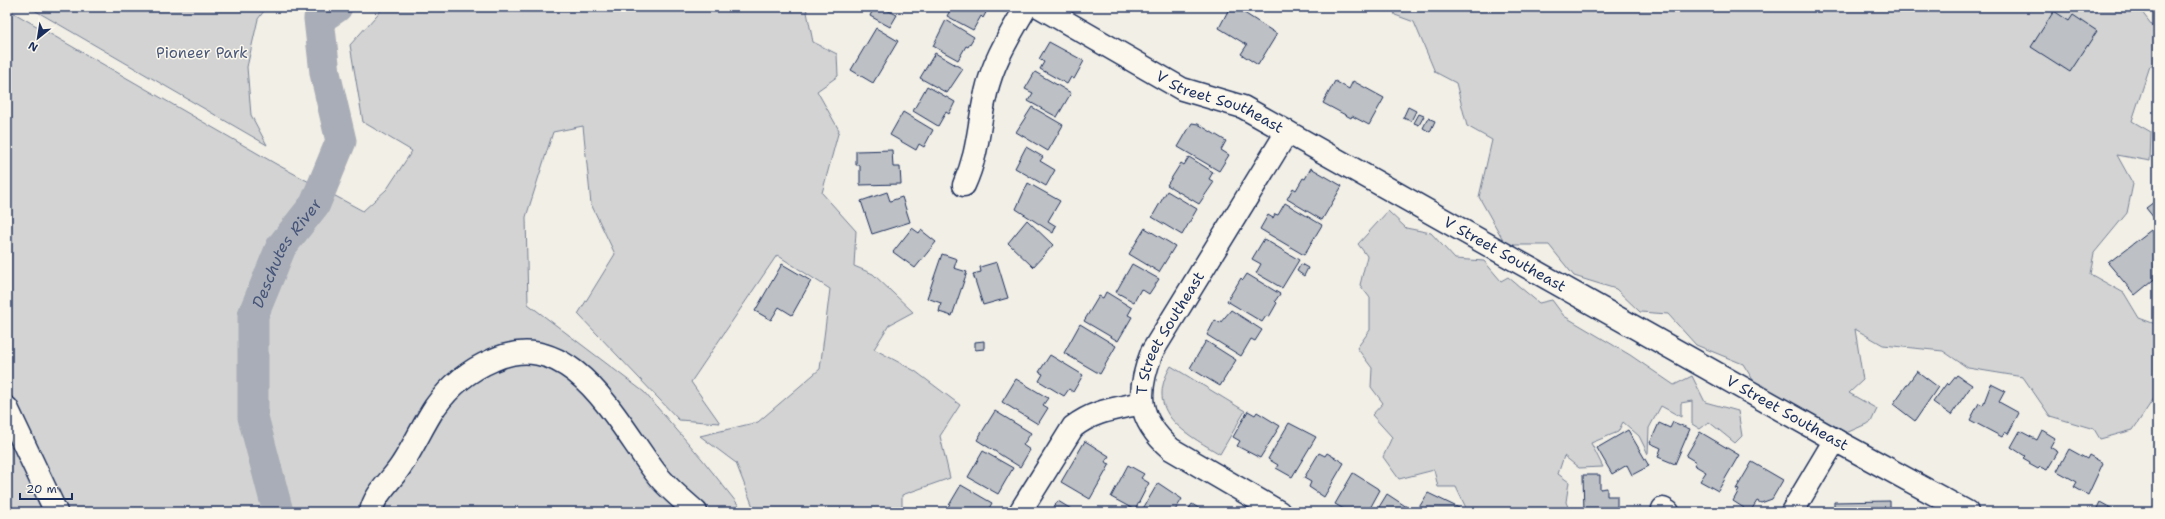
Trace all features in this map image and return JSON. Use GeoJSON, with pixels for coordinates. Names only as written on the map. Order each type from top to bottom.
{"type":"FeatureCollection","features":[{"type":"Feature","properties":{"kind":"street"},"geometry":{"type":"LineString","coordinates":[[964,185],[976,154],[986,93],[992,72],[999,54],[1026,7]]}},
{"type":"Feature","properties":{"kind":"street","name":"V Street Southeast"},"geometry":{"type":"LineString","coordinates":[[1040,7],[1182,89],[1243,107],[1835,440],[1936,504],[1967,512]]}},
{"type":"Feature","properties":{"kind":"street","name":"T Street Southeast"},"geometry":{"type":"LineString","coordinates":[[1279,512],[1171,449],[1156,436],[1146,420],[1142,403],[1141,388],[1145,370],[1152,352],[1287,132]]}},
{"type":"Feature","properties":{"kind":"street"},"geometry":{"type":"LineString","coordinates":[[371,512],[378,497],[402,465],[425,421],[457,381],[482,364],[504,354],[522,351],[552,358],[568,365],[601,396],[656,473],[696,512]]}},
{"type":"Feature","properties":{"kind":"street"},"geometry":{"type":"LineString","coordinates":[[1020,512],[1073,428],[1084,418],[1099,411],[1142,403]]}},
{"type":"Feature","properties":{"kind":"street"},"geometry":{"type":"LineString","coordinates":[[7,408],[56,512]]}},
{"type":"Feature","properties":{"kind":"street"},"geometry":{"type":"LineString","coordinates":[[1792,512],[1835,440]]}},
{"type":"Feature","properties":{"kind":"green space","name":"Pioneer Park"},"geometry":{"type":"Polygon","coordinates":[[[29,7],[267,7],[258,19],[247,67],[251,115],[267,145],[29,7]]]}},
{"type":"Feature","properties":{"kind":"green space"},"geometry":{"type":"Polygon","coordinates":[[[384,7],[806,7],[813,42],[837,54],[838,76],[817,91],[839,130],[822,193],[856,231],[854,266],[873,274],[913,312],[889,325],[874,349],[915,371],[960,405],[940,436],[950,478],[902,495],[902,512],[755,512],[736,463],[700,436],[758,422],[820,369],[830,289],[777,255],[691,382],[720,423],[679,420],[578,314],[615,254],[591,204],[583,126],[553,132],[526,217],[528,304],[644,392],[702,459],[744,512],[7,512],[7,9],[276,164],[363,211],[387,189],[412,151],[363,122],[350,45],[384,7]]]}},
{"type":"Feature","properties":{"kind":"green space"},"geometry":{"type":"Polygon","coordinates":[[[1392,7],[2138,7],[2158,33],[2158,66],[2150,66],[2132,121],[2151,132],[2150,161],[2117,155],[2133,184],[2127,213],[2094,253],[2090,274],[2124,293],[2139,318],[2158,325],[2158,392],[2133,430],[2100,439],[2094,429],[2050,416],[2023,377],[1968,368],[1943,351],[1883,345],[1855,329],[1863,380],[1849,393],[1877,409],[1871,422],[1837,437],[1760,391],[1743,364],[1696,345],[1668,314],[1640,312],[1616,289],[1574,276],[1549,245],[1506,245],[1479,197],[1492,140],[1467,126],[1456,83],[1435,72],[1414,22],[1395,15],[1392,7]]]}},
{"type":"Feature","properties":{"kind":"green space"},"geometry":{"type":"Polygon","coordinates":[[[1388,211],[1406,228],[1431,233],[1455,259],[1484,261],[1501,281],[1508,277],[1539,303],[1552,300],[1564,316],[1630,355],[1674,385],[1692,376],[1705,402],[1738,411],[1742,436],[1735,443],[1709,422],[1700,429],[1692,424],[1692,401],[1681,403],[1681,417],[1661,406],[1649,428],[1648,454],[1639,436],[1623,422],[1618,432],[1591,443],[1603,467],[1579,468],[1564,456],[1558,474],[1569,482],[1566,502],[1570,512],[1468,512],[1456,487],[1438,487],[1434,470],[1399,479],[1383,457],[1392,437],[1372,415],[1383,403],[1371,387],[1372,368],[1357,348],[1370,330],[1370,298],[1360,285],[1367,256],[1358,244],[1388,211]]]}},
{"type":"Feature","properties":{"kind":"green space"},"geometry":{"type":"Polygon","coordinates":[[[1171,366],[1245,411],[1220,454],[1182,429],[1172,420],[1165,409],[1162,396],[1164,382],[1171,366]]]}},
{"type":"Feature","properties":{"kind":"building"},"geometry":{"type":"Polygon","coordinates":[[[874,7],[881,7],[897,15],[890,27],[870,16],[874,7]]]}},
{"type":"Feature","properties":{"kind":"building"},"geometry":{"type":"Polygon","coordinates":[[[952,7],[989,7],[983,18],[981,16],[973,30],[947,16],[952,7]]]}},
{"type":"Feature","properties":{"kind":"building"},"geometry":{"type":"Polygon","coordinates":[[[1230,7],[1235,7],[1277,34],[1258,65],[1241,54],[1247,45],[1219,28],[1230,7]]]}},
{"type":"Feature","properties":{"kind":"building"},"geometry":{"type":"Polygon","coordinates":[[[2054,11],[2069,21],[2073,15],[2097,31],[2070,72],[2031,47],[2054,11]]]}},
{"type":"Feature","properties":{"kind":"building"},"geometry":{"type":"Polygon","coordinates":[[[946,20],[974,37],[968,47],[966,46],[958,60],[933,46],[946,20]]]}},
{"type":"Feature","properties":{"kind":"building"},"geometry":{"type":"Polygon","coordinates":[[[876,28],[898,41],[873,83],[851,70],[876,28]]]}},
{"type":"Feature","properties":{"kind":"building"},"geometry":{"type":"Polygon","coordinates":[[[1049,42],[1084,61],[1074,79],[1071,77],[1067,84],[1040,69],[1044,62],[1039,59],[1049,42]]]}},
{"type":"Feature","properties":{"kind":"building"},"geometry":{"type":"Polygon","coordinates":[[[935,53],[963,69],[947,93],[920,78],[935,53]]]}},
{"type":"Feature","properties":{"kind":"building"},"geometry":{"type":"Polygon","coordinates":[[[1035,72],[1071,93],[1057,117],[1028,101],[1033,93],[1025,89],[1035,72]]]}},
{"type":"Feature","properties":{"kind":"building"},"geometry":{"type":"Polygon","coordinates":[[[1335,81],[1349,89],[1353,81],[1384,98],[1369,125],[1352,116],[1351,118],[1323,103],[1335,81]]]}},
{"type":"Feature","properties":{"kind":"building"},"geometry":{"type":"Polygon","coordinates":[[[927,86],[955,102],[949,114],[946,112],[938,126],[913,111],[927,86]]]}},
{"type":"Feature","properties":{"kind":"building"},"geometry":{"type":"Polygon","coordinates":[[[1032,107],[1063,125],[1048,151],[1016,132],[1032,107]]]}},
{"type":"Feature","properties":{"kind":"building"},"geometry":{"type":"Polygon","coordinates":[[[1408,107],[1416,111],[1411,121],[1403,118],[1408,107]]]}},
{"type":"Feature","properties":{"kind":"building"},"geometry":{"type":"Polygon","coordinates":[[[903,112],[933,130],[924,147],[919,144],[916,150],[890,135],[903,112]]]}},
{"type":"Feature","properties":{"kind":"building"},"geometry":{"type":"Polygon","coordinates":[[[1419,114],[1424,116],[1419,125],[1414,123],[1419,114]]]}},
{"type":"Feature","properties":{"kind":"building"},"geometry":{"type":"Polygon","coordinates":[[[1428,118],[1435,121],[1430,132],[1423,128],[1428,118]]]}},
{"type":"Feature","properties":{"kind":"building"},"geometry":{"type":"Polygon","coordinates":[[[1192,123],[1198,124],[1226,141],[1221,150],[1229,155],[1219,171],[1178,147],[1192,123]]]}},
{"type":"Feature","properties":{"kind":"building"},"geometry":{"type":"Polygon","coordinates":[[[1026,147],[1043,157],[1040,161],[1055,170],[1046,186],[1015,168],[1026,147]]]}},
{"type":"Feature","properties":{"kind":"building"},"geometry":{"type":"Polygon","coordinates":[[[892,150],[893,167],[900,167],[901,184],[860,185],[860,165],[856,165],[856,151],[892,150]]]}},
{"type":"Feature","properties":{"kind":"building"},"geometry":{"type":"Polygon","coordinates":[[[1189,157],[1213,172],[1209,179],[1214,182],[1199,204],[1167,185],[1181,163],[1184,165],[1189,157]]]}},
{"type":"Feature","properties":{"kind":"building"},"geometry":{"type":"Polygon","coordinates":[[[1311,168],[1342,186],[1322,220],[1287,199],[1293,188],[1296,190],[1303,178],[1305,179],[1311,168]]]}},
{"type":"Feature","properties":{"kind":"building"},"geometry":{"type":"Polygon","coordinates":[[[1028,183],[1060,201],[1048,221],[1056,226],[1053,233],[1016,209],[1028,183]]]}},
{"type":"Feature","properties":{"kind":"building"},"geometry":{"type":"Polygon","coordinates":[[[1167,191],[1197,209],[1182,235],[1152,217],[1167,191]]]}},
{"type":"Feature","properties":{"kind":"building"},"geometry":{"type":"Polygon","coordinates":[[[887,192],[890,201],[902,197],[910,222],[872,234],[861,201],[887,192]]]}},
{"type":"Feature","properties":{"kind":"building"},"geometry":{"type":"Polygon","coordinates":[[[2158,199],[2158,223],[2146,208],[2158,199]]]}},
{"type":"Feature","properties":{"kind":"building"},"geometry":{"type":"Polygon","coordinates":[[[1285,203],[1322,225],[1304,255],[1260,229],[1268,215],[1273,218],[1275,214],[1278,215],[1285,203]]]}},
{"type":"Feature","properties":{"kind":"building"},"geometry":{"type":"Polygon","coordinates":[[[1027,220],[1053,245],[1033,267],[1008,243],[1027,220]]]}},
{"type":"Feature","properties":{"kind":"building"},"geometry":{"type":"Polygon","coordinates":[[[912,228],[919,233],[921,230],[936,242],[915,268],[893,252],[912,228]]]}},
{"type":"Feature","properties":{"kind":"building"},"geometry":{"type":"Polygon","coordinates":[[[1145,228],[1175,246],[1159,272],[1129,254],[1145,228]]]}},
{"type":"Feature","properties":{"kind":"building"},"geometry":{"type":"Polygon","coordinates":[[[2151,230],[2158,239],[2158,276],[2135,295],[2108,263],[2151,230]]]}},
{"type":"Feature","properties":{"kind":"building"},"geometry":{"type":"Polygon","coordinates":[[[1264,239],[1299,260],[1282,288],[1256,273],[1261,264],[1252,259],[1264,239]]]}},
{"type":"Feature","properties":{"kind":"building"},"geometry":{"type":"Polygon","coordinates":[[[942,254],[957,259],[954,268],[967,272],[952,316],[939,312],[941,303],[927,298],[942,254]]]}},
{"type":"Feature","properties":{"kind":"building"},"geometry":{"type":"Polygon","coordinates":[[[997,262],[1008,298],[983,305],[973,274],[981,272],[980,267],[997,262]]]}},
{"type":"Feature","properties":{"kind":"building"},"geometry":{"type":"Polygon","coordinates":[[[782,264],[811,281],[792,315],[779,307],[771,320],[755,311],[782,264]]]}},
{"type":"Feature","properties":{"kind":"building"},"geometry":{"type":"Polygon","coordinates":[[[1132,264],[1159,279],[1149,294],[1141,289],[1134,302],[1116,292],[1132,264]]]}},
{"type":"Feature","properties":{"kind":"building"},"geometry":{"type":"Polygon","coordinates":[[[1301,264],[1308,268],[1304,276],[1297,271],[1301,264]]]}},
{"type":"Feature","properties":{"kind":"building"},"geometry":{"type":"Polygon","coordinates":[[[1247,274],[1280,294],[1275,301],[1277,303],[1269,317],[1266,316],[1262,322],[1227,301],[1241,278],[1243,280],[1247,274]]]}},
{"type":"Feature","properties":{"kind":"building"},"geometry":{"type":"Polygon","coordinates":[[[1106,292],[1132,308],[1128,315],[1132,317],[1118,341],[1084,321],[1099,296],[1103,298],[1106,292]]]}},
{"type":"Feature","properties":{"kind":"building"},"geometry":{"type":"Polygon","coordinates":[[[1231,310],[1262,330],[1255,341],[1251,339],[1241,356],[1207,335],[1215,320],[1220,323],[1231,310]]]}},
{"type":"Feature","properties":{"kind":"building"},"geometry":{"type":"Polygon","coordinates":[[[1080,324],[1116,346],[1100,374],[1064,353],[1080,324]]]}},
{"type":"Feature","properties":{"kind":"building"},"geometry":{"type":"Polygon","coordinates":[[[984,341],[984,349],[975,350],[975,342],[984,341]]]}},
{"type":"Feature","properties":{"kind":"building"},"geometry":{"type":"Polygon","coordinates":[[[1206,341],[1236,360],[1220,386],[1190,368],[1206,341]]]}},
{"type":"Feature","properties":{"kind":"building"},"geometry":{"type":"Polygon","coordinates":[[[1050,355],[1083,375],[1073,392],[1069,389],[1064,396],[1039,381],[1043,374],[1039,372],[1050,355]]]}},
{"type":"Feature","properties":{"kind":"building"},"geometry":{"type":"Polygon","coordinates":[[[1917,371],[1938,387],[1915,421],[1893,404],[1917,371]]]}},
{"type":"Feature","properties":{"kind":"building"},"geometry":{"type":"Polygon","coordinates":[[[1957,375],[1972,385],[1951,415],[1933,402],[1947,383],[1949,385],[1957,375]]]}},
{"type":"Feature","properties":{"kind":"building"},"geometry":{"type":"Polygon","coordinates":[[[1016,379],[1048,398],[1043,405],[1048,408],[1038,424],[1002,402],[1016,379]]]}},
{"type":"Feature","properties":{"kind":"building"},"geometry":{"type":"Polygon","coordinates":[[[1991,384],[2005,391],[1999,402],[2019,413],[2008,434],[2005,432],[2002,437],[1970,420],[1979,403],[1983,405],[1991,384]]]}},
{"type":"Feature","properties":{"kind":"building"},"geometry":{"type":"Polygon","coordinates":[[[995,411],[1031,433],[1023,445],[1030,450],[1020,467],[977,440],[995,411]]]}},
{"type":"Feature","properties":{"kind":"building"},"geometry":{"type":"Polygon","coordinates":[[[1248,411],[1255,415],[1257,412],[1280,426],[1260,458],[1237,446],[1240,441],[1233,437],[1248,411]]]}},
{"type":"Feature","properties":{"kind":"building"},"geometry":{"type":"Polygon","coordinates":[[[1673,422],[1690,429],[1675,464],[1658,457],[1661,448],[1650,443],[1659,423],[1670,428],[1673,422]]]}},
{"type":"Feature","properties":{"kind":"building"},"geometry":{"type":"Polygon","coordinates":[[[1289,423],[1316,437],[1292,477],[1276,468],[1278,465],[1268,459],[1289,423]]]}},
{"type":"Feature","properties":{"kind":"building"},"geometry":{"type":"Polygon","coordinates":[[[1628,430],[1649,466],[1632,475],[1627,465],[1612,474],[1597,448],[1628,430]]]}},
{"type":"Feature","properties":{"kind":"building"},"geometry":{"type":"Polygon","coordinates":[[[2042,430],[2055,438],[2050,447],[2058,452],[2047,470],[2040,467],[2038,469],[2029,464],[2030,462],[2023,458],[2025,456],[2011,447],[2020,431],[2037,440],[2042,430]]]}},
{"type":"Feature","properties":{"kind":"building"},"geometry":{"type":"Polygon","coordinates":[[[1700,432],[1739,455],[1718,491],[1700,481],[1706,472],[1694,465],[1696,462],[1686,456],[1700,432]]]}},
{"type":"Feature","properties":{"kind":"building"},"geometry":{"type":"Polygon","coordinates":[[[1085,441],[1109,456],[1105,462],[1110,464],[1090,499],[1061,482],[1085,441]]]}},
{"type":"Feature","properties":{"kind":"building"},"geometry":{"type":"Polygon","coordinates":[[[2069,449],[2087,459],[2089,455],[2103,463],[2088,495],[2074,487],[2077,482],[2057,471],[2069,449]]]}},
{"type":"Feature","properties":{"kind":"building"},"geometry":{"type":"Polygon","coordinates":[[[983,451],[1013,468],[998,494],[968,477],[983,451]]]}},
{"type":"Feature","properties":{"kind":"building"},"geometry":{"type":"Polygon","coordinates":[[[1319,453],[1325,456],[1327,453],[1344,463],[1324,497],[1309,487],[1311,482],[1304,478],[1319,453]]]}},
{"type":"Feature","properties":{"kind":"building"},"geometry":{"type":"Polygon","coordinates":[[[1752,462],[1783,480],[1772,499],[1761,503],[1757,501],[1750,512],[1742,512],[1744,508],[1733,501],[1739,490],[1736,489],[1752,462]]]}},
{"type":"Feature","properties":{"kind":"building"},"geometry":{"type":"Polygon","coordinates":[[[1128,465],[1144,474],[1141,478],[1149,483],[1135,510],[1111,497],[1128,465]]]}},
{"type":"Feature","properties":{"kind":"building"},"geometry":{"type":"Polygon","coordinates":[[[1353,473],[1380,490],[1368,512],[1349,512],[1335,504],[1353,473]]]}},
{"type":"Feature","properties":{"kind":"building"},"geometry":{"type":"Polygon","coordinates":[[[1583,475],[1600,475],[1600,489],[1607,488],[1607,496],[1617,496],[1617,512],[1584,512],[1583,475]]]}},
{"type":"Feature","properties":{"kind":"building"},"geometry":{"type":"Polygon","coordinates":[[[1158,483],[1182,499],[1174,512],[1141,512],[1158,483]]]}},
{"type":"Feature","properties":{"kind":"building"},"geometry":{"type":"Polygon","coordinates":[[[961,485],[992,503],[987,512],[945,512],[961,485]]]}},
{"type":"Feature","properties":{"kind":"building"},"geometry":{"type":"Polygon","coordinates":[[[1428,493],[1459,508],[1457,512],[1421,512],[1418,509],[1428,493]]]}},
{"type":"Feature","properties":{"kind":"building"},"geometry":{"type":"Polygon","coordinates":[[[1387,494],[1413,511],[1376,512],[1387,494]]]}},
{"type":"Feature","properties":{"kind":"building"},"geometry":{"type":"Polygon","coordinates":[[[1058,501],[1076,512],[1050,512],[1058,501]]]}},
{"type":"Feature","properties":{"kind":"building"},"geometry":{"type":"Polygon","coordinates":[[[1890,501],[1890,512],[1834,512],[1834,502],[1890,501]]]}},
{"type":"Feature","properties":{"kind":"building"},"geometry":{"type":"Polygon","coordinates":[[[2100,502],[2118,512],[2095,512],[2100,502]]]}},
{"type":"Feature","properties":{"kind":"building"},"geometry":{"type":"Polygon","coordinates":[[[1192,504],[1205,512],[1187,512],[1192,504]]]}},
{"type":"Feature","properties":{"kind":"waterway","name":"Deschutes River"},"geometry":{"type":"LineString","coordinates":[[278,512],[253,417],[253,315],[281,247],[315,204],[341,141],[325,73],[319,19],[337,7]]}}]}
